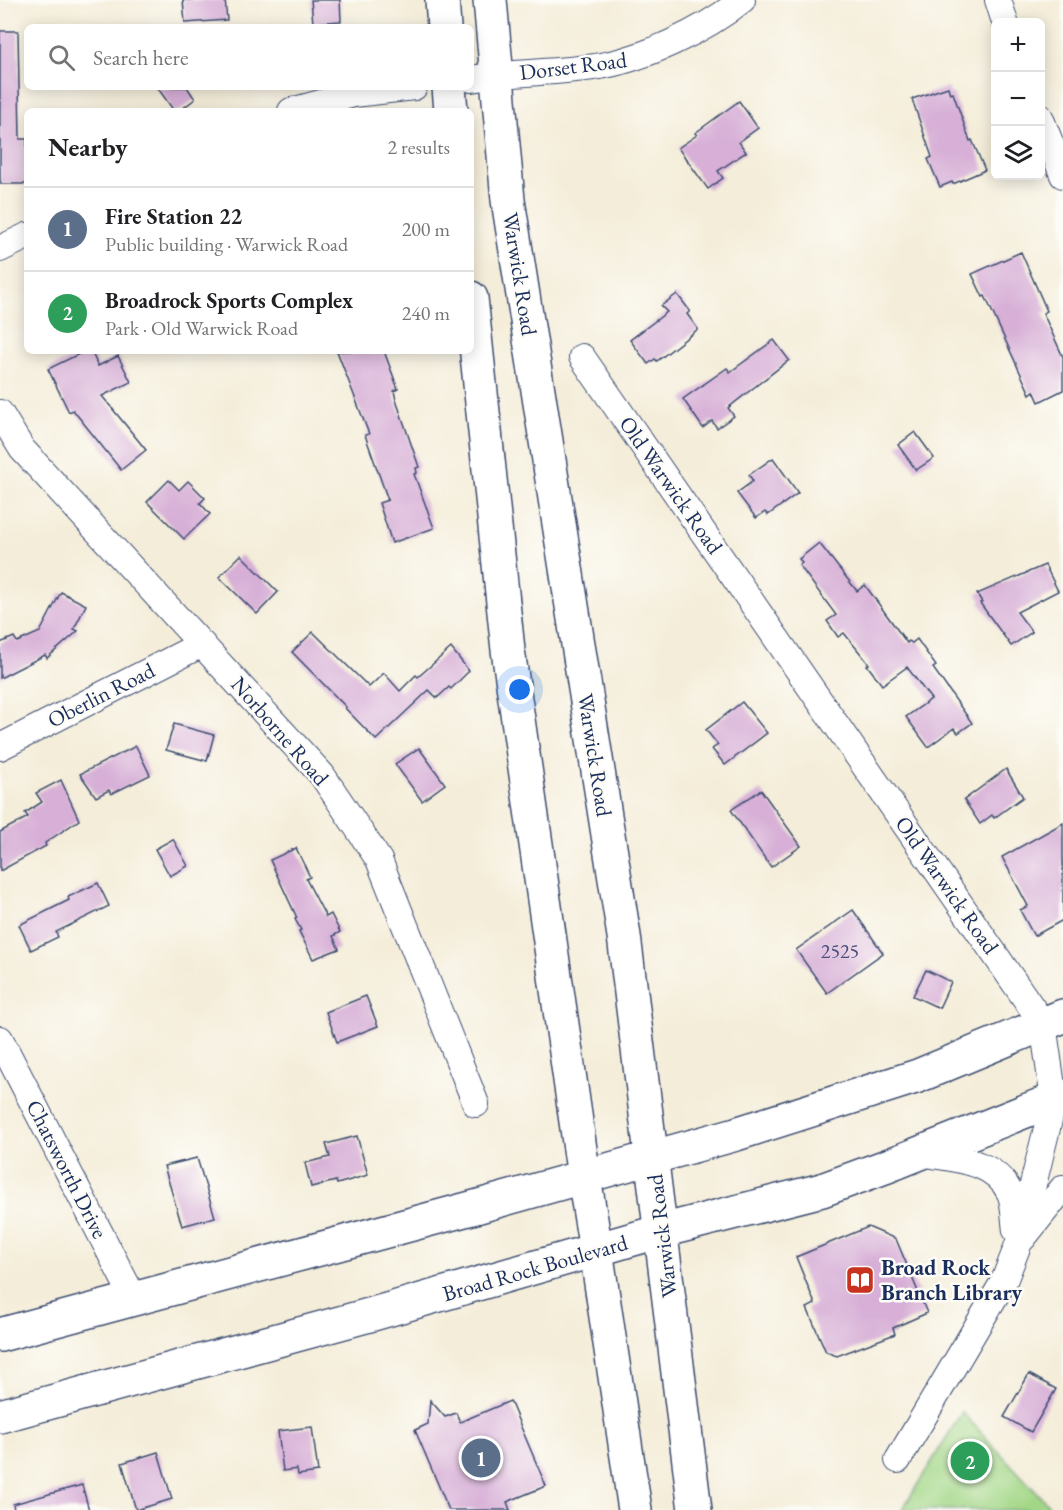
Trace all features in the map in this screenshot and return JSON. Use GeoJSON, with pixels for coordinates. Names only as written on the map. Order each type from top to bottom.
{"type":"FeatureCollection","features":[{"type":"Feature","properties":{"kind":"main road"},"geometry":{"type":"LineString","coordinates":[[442,0],[444,24]]}},
{"type":"Feature","properties":{"kind":"main road","name":"Warwick Road"},"geometry":{"type":"LineString","coordinates":[[490,0],[484,77],[508,200],[624,936],[695,1510]]}},
{"type":"Feature","properties":{"kind":"main road"},"geometry":{"type":"LineString","coordinates":[[449,90],[452,108]]}},
{"type":"Feature","properties":{"kind":"main road"},"geometry":{"type":"LineString","coordinates":[[474,327],[508,650],[584,1177],[635,1510]]}},
{"type":"Feature","properties":{"kind":"main road"},"geometry":{"type":"LineString","coordinates":[[0,1335],[736,1134],[918,1076],[1053,1020]]}},
{"type":"Feature","properties":{"kind":"main road","name":"Broad Rock Boulevard"},"geometry":{"type":"LineString","coordinates":[[0,1416],[315,1330],[661,1231],[822,1190],[920,1154],[1058,1098]]}},
{"type":"Feature","properties":{"kind":"street","name":"Dorset Road"},"geometry":{"type":"LineString","coordinates":[[484,77],[594,67],[634,59],[698,29],[742,0]]}},
{"type":"Feature","properties":{"kind":"street"},"geometry":{"type":"LineString","coordinates":[[998,0],[1004,18]]}},
{"type":"Feature","properties":{"kind":"street"},"geometry":{"type":"LineString","coordinates":[[302,108],[354,94],[388,90]]}},
{"type":"Feature","properties":{"kind":"street"},"geometry":{"type":"LineString","coordinates":[[1044,126],[1063,175]]}},
{"type":"Feature","properties":{"kind":"street"},"geometry":{"type":"LineString","coordinates":[[0,249],[24,237]]}},
{"type":"Feature","properties":{"kind":"street","name":"Old Warwick Road"},"geometry":{"type":"LineString","coordinates":[[582,357],[1053,1020],[1058,1098],[1018,1245],[1004,1281],[898,1460]]}},
{"type":"Feature","properties":{"kind":"street","name":"Norborne Road"},"geometry":{"type":"LineString","coordinates":[[0,413],[22,449],[321,775],[379,860],[476,1104]]}},
{"type":"Feature","properties":{"kind":"street","name":"Oberlin Road"},"geometry":{"type":"LineString","coordinates":[[0,747],[202,644]]}},
{"type":"Feature","properties":{"kind":"street","name":"Chatsworth Drive"},"geometry":{"type":"LineString","coordinates":[[0,1039],[134,1299]]}},
{"type":"Feature","properties":{"kind":"street"},"geometry":{"type":"LineString","coordinates":[[920,1154],[972,1162],[986,1167],[1000,1179],[1011,1194],[1018,1245]]}},
{"type":"Feature","properties":{"kind":"street"},"geometry":{"type":"LineString","coordinates":[[1018,1245],[1063,1188]]}},
{"type":"Feature","properties":{"kind":"green space"},"geometry":{"type":"Polygon","coordinates":[[[962,1412],[1053,1510],[902,1510],[962,1412]]]}},
{"type":"Feature","properties":{"kind":"building"},"geometry":{"type":"Polygon","coordinates":[[[183,0],[225,0],[227,20],[185,23],[183,0]]]}},
{"type":"Feature","properties":{"kind":"building"},"geometry":{"type":"Polygon","coordinates":[[[311,0],[340,0],[341,21],[313,23],[311,0]]]}},
{"type":"Feature","properties":{"kind":"building"},"geometry":{"type":"Polygon","coordinates":[[[0,31],[18,31],[20,139],[24,139],[24,184],[1,184],[0,31]]]}},
{"type":"Feature","properties":{"kind":"building"},"geometry":{"type":"Polygon","coordinates":[[[948,87],[950,94],[953,93],[970,141],[972,140],[985,170],[940,187],[928,159],[932,157],[912,99],[948,87]]]}},
{"type":"Feature","properties":{"kind":"building"},"geometry":{"type":"Polygon","coordinates":[[[159,90],[189,90],[195,99],[183,108],[172,108],[159,90]]]}},
{"type":"Feature","properties":{"kind":"building"},"geometry":{"type":"Polygon","coordinates":[[[739,101],[758,128],[739,142],[746,152],[718,171],[723,178],[708,189],[678,148],[739,101]]]}},
{"type":"Feature","properties":{"kind":"building"},"geometry":{"type":"Polygon","coordinates":[[[1021,252],[1047,311],[1043,313],[1063,357],[1063,390],[1039,402],[1034,391],[1030,394],[985,296],[983,297],[972,274],[1021,252]]]}},
{"type":"Feature","properties":{"kind":"building"},"geometry":{"type":"Polygon","coordinates":[[[677,294],[690,311],[687,314],[698,329],[657,361],[655,359],[648,364],[630,340],[667,312],[661,306],[677,294]]]}},
{"type":"Feature","properties":{"kind":"building"},"geometry":{"type":"Polygon","coordinates":[[[774,340],[789,360],[728,408],[734,416],[717,428],[712,421],[703,428],[683,399],[727,368],[730,372],[774,340]]]}},
{"type":"Feature","properties":{"kind":"building"},"geometry":{"type":"Polygon","coordinates":[[[79,354],[92,354],[98,366],[118,356],[131,382],[102,396],[146,450],[121,470],[73,410],[69,412],[48,369],[79,354]]]}},
{"type":"Feature","properties":{"kind":"building"},"geometry":{"type":"Polygon","coordinates":[[[338,354],[385,354],[398,389],[394,391],[396,400],[419,467],[416,468],[417,473],[414,474],[434,528],[392,543],[379,503],[388,500],[365,435],[369,434],[338,354]]]}},
{"type":"Feature","properties":{"kind":"building"},"geometry":{"type":"Polygon","coordinates":[[[915,432],[934,458],[916,470],[898,445],[915,432]]]}},
{"type":"Feature","properties":{"kind":"building"},"geometry":{"type":"Polygon","coordinates":[[[773,458],[798,493],[768,515],[765,512],[756,518],[737,493],[753,481],[749,475],[773,458]]]}},
{"type":"Feature","properties":{"kind":"building"},"geometry":{"type":"Polygon","coordinates":[[[169,480],[179,490],[188,481],[205,498],[200,503],[210,514],[184,539],[147,502],[169,480]]]}},
{"type":"Feature","properties":{"kind":"building"},"geometry":{"type":"Polygon","coordinates":[[[819,543],[857,591],[865,585],[907,643],[909,641],[912,643],[917,639],[936,666],[933,668],[972,723],[958,733],[954,728],[928,747],[906,717],[931,699],[907,667],[882,685],[867,665],[869,664],[844,633],[838,637],[827,621],[836,615],[799,565],[802,563],[799,559],[819,543]]]}},
{"type":"Feature","properties":{"kind":"building"},"geometry":{"type":"Polygon","coordinates":[[[241,555],[278,592],[257,614],[219,577],[241,555]]]}},
{"type":"Feature","properties":{"kind":"building"},"geometry":{"type":"Polygon","coordinates":[[[1045,565],[1058,591],[1017,612],[1032,632],[1011,646],[980,603],[982,602],[977,594],[1045,565]]]}},
{"type":"Feature","properties":{"kind":"building"},"geometry":{"type":"Polygon","coordinates":[[[61,592],[86,605],[74,629],[78,631],[47,658],[45,655],[0,678],[0,643],[14,637],[17,642],[40,632],[61,592]]]}},
{"type":"Feature","properties":{"kind":"building"},"geometry":{"type":"Polygon","coordinates":[[[313,632],[369,687],[384,673],[400,691],[416,675],[418,677],[451,648],[469,671],[451,689],[449,687],[437,698],[429,690],[376,740],[292,652],[313,632]]]}},
{"type":"Feature","properties":{"kind":"building"},"geometry":{"type":"Polygon","coordinates":[[[742,702],[767,733],[725,765],[712,749],[718,745],[706,730],[742,702]]]}},
{"type":"Feature","properties":{"kind":"building"},"geometry":{"type":"Polygon","coordinates":[[[174,724],[214,735],[207,761],[166,750],[174,724]]]}},
{"type":"Feature","properties":{"kind":"building"},"geometry":{"type":"Polygon","coordinates":[[[136,746],[150,775],[111,794],[109,790],[96,797],[80,774],[136,746]]]}},
{"type":"Feature","properties":{"kind":"building"},"geometry":{"type":"Polygon","coordinates":[[[419,748],[445,784],[422,801],[395,764],[419,748]]]}},
{"type":"Feature","properties":{"kind":"building"},"geometry":{"type":"Polygon","coordinates":[[[1006,769],[1023,797],[994,818],[992,815],[980,824],[964,800],[1006,769]]]}},
{"type":"Feature","properties":{"kind":"building"},"geometry":{"type":"Polygon","coordinates":[[[61,780],[79,820],[45,843],[46,846],[0,871],[0,832],[28,817],[25,813],[42,802],[36,793],[61,780]]]}},
{"type":"Feature","properties":{"kind":"building"},"geometry":{"type":"Polygon","coordinates":[[[761,790],[801,846],[771,867],[731,810],[761,790]]]}},
{"type":"Feature","properties":{"kind":"building"},"geometry":{"type":"Polygon","coordinates":[[[1063,823],[1063,920],[1034,936],[1020,910],[1028,906],[1002,857],[1063,823]]]}},
{"type":"Feature","properties":{"kind":"building"},"geometry":{"type":"Polygon","coordinates":[[[173,839],[188,866],[170,876],[155,849],[173,839]]]}},
{"type":"Feature","properties":{"kind":"building"},"geometry":{"type":"Polygon","coordinates":[[[296,848],[310,877],[306,879],[326,917],[331,914],[340,932],[333,936],[339,949],[313,959],[270,860],[296,848]]]}},
{"type":"Feature","properties":{"kind":"building"},"geometry":{"type":"Polygon","coordinates":[[[98,883],[109,906],[56,932],[58,937],[31,950],[19,925],[98,883]]]}},
{"type":"Feature","properties":{"kind":"building"},"geometry":{"type":"Polygon","coordinates":[[[853,910],[883,953],[827,993],[796,950],[853,910]]]}},
{"type":"Feature","properties":{"kind":"building"},"geometry":{"type":"Polygon","coordinates":[[[926,970],[951,982],[939,1008],[913,996],[926,970]]]}},
{"type":"Feature","properties":{"kind":"building"},"geometry":{"type":"Polygon","coordinates":[[[366,996],[378,1026],[337,1042],[326,1012],[366,996]]]}},
{"type":"Feature","properties":{"kind":"building"},"geometry":{"type":"Polygon","coordinates":[[[357,1136],[368,1175],[337,1184],[336,1181],[311,1187],[305,1163],[330,1157],[326,1144],[357,1136]]]}},
{"type":"Feature","properties":{"kind":"building"},"geometry":{"type":"Polygon","coordinates":[[[197,1158],[215,1217],[182,1226],[164,1166],[197,1158]]]}},
{"type":"Feature","properties":{"kind":"building","name":"Broad Rock Branch Library"},"geometry":{"type":"Polygon","coordinates":[[[868,1227],[896,1239],[927,1313],[893,1328],[895,1334],[837,1356],[826,1352],[807,1308],[815,1304],[796,1257],[868,1227]]]}},
{"type":"Feature","properties":{"kind":"building"},"geometry":{"type":"Polygon","coordinates":[[[1029,1374],[1056,1389],[1031,1432],[1004,1417],[1029,1374]]]}},
{"type":"Feature","properties":{"kind":"building"},"geometry":{"type":"Polygon","coordinates":[[[430,1400],[445,1417],[456,1413],[460,1422],[510,1401],[546,1486],[507,1502],[510,1510],[449,1510],[415,1430],[428,1424],[430,1400]]]}},
{"type":"Feature","properties":{"kind":"building"},"geometry":{"type":"Polygon","coordinates":[[[312,1427],[318,1472],[298,1475],[297,1469],[283,1471],[278,1431],[312,1427]]]}},
{"type":"Feature","properties":{"kind":"building"},"geometry":{"type":"Polygon","coordinates":[[[158,1452],[172,1499],[136,1510],[122,1463],[158,1452]]]}},
{"type":"Feature","properties":{"kind":"building"},"geometry":{"type":"Polygon","coordinates":[[[82,1485],[89,1510],[14,1510],[13,1504],[82,1485]]]}},
{"type":"Feature","properties":{"kind":"place","name":"Broad Rock Branch Library"},"geometry":{"type":"Point","coordinates":[860,1280]}},
{"type":"Feature","properties":{"kind":"place","name":"Fire Station 22"},"geometry":{"type":"Point","coordinates":[481,1458]}},
{"type":"Feature","properties":{"kind":"place","name":"Broadrock Sports Complex"},"geometry":{"type":"Point","coordinates":[970,1461]}}]}
